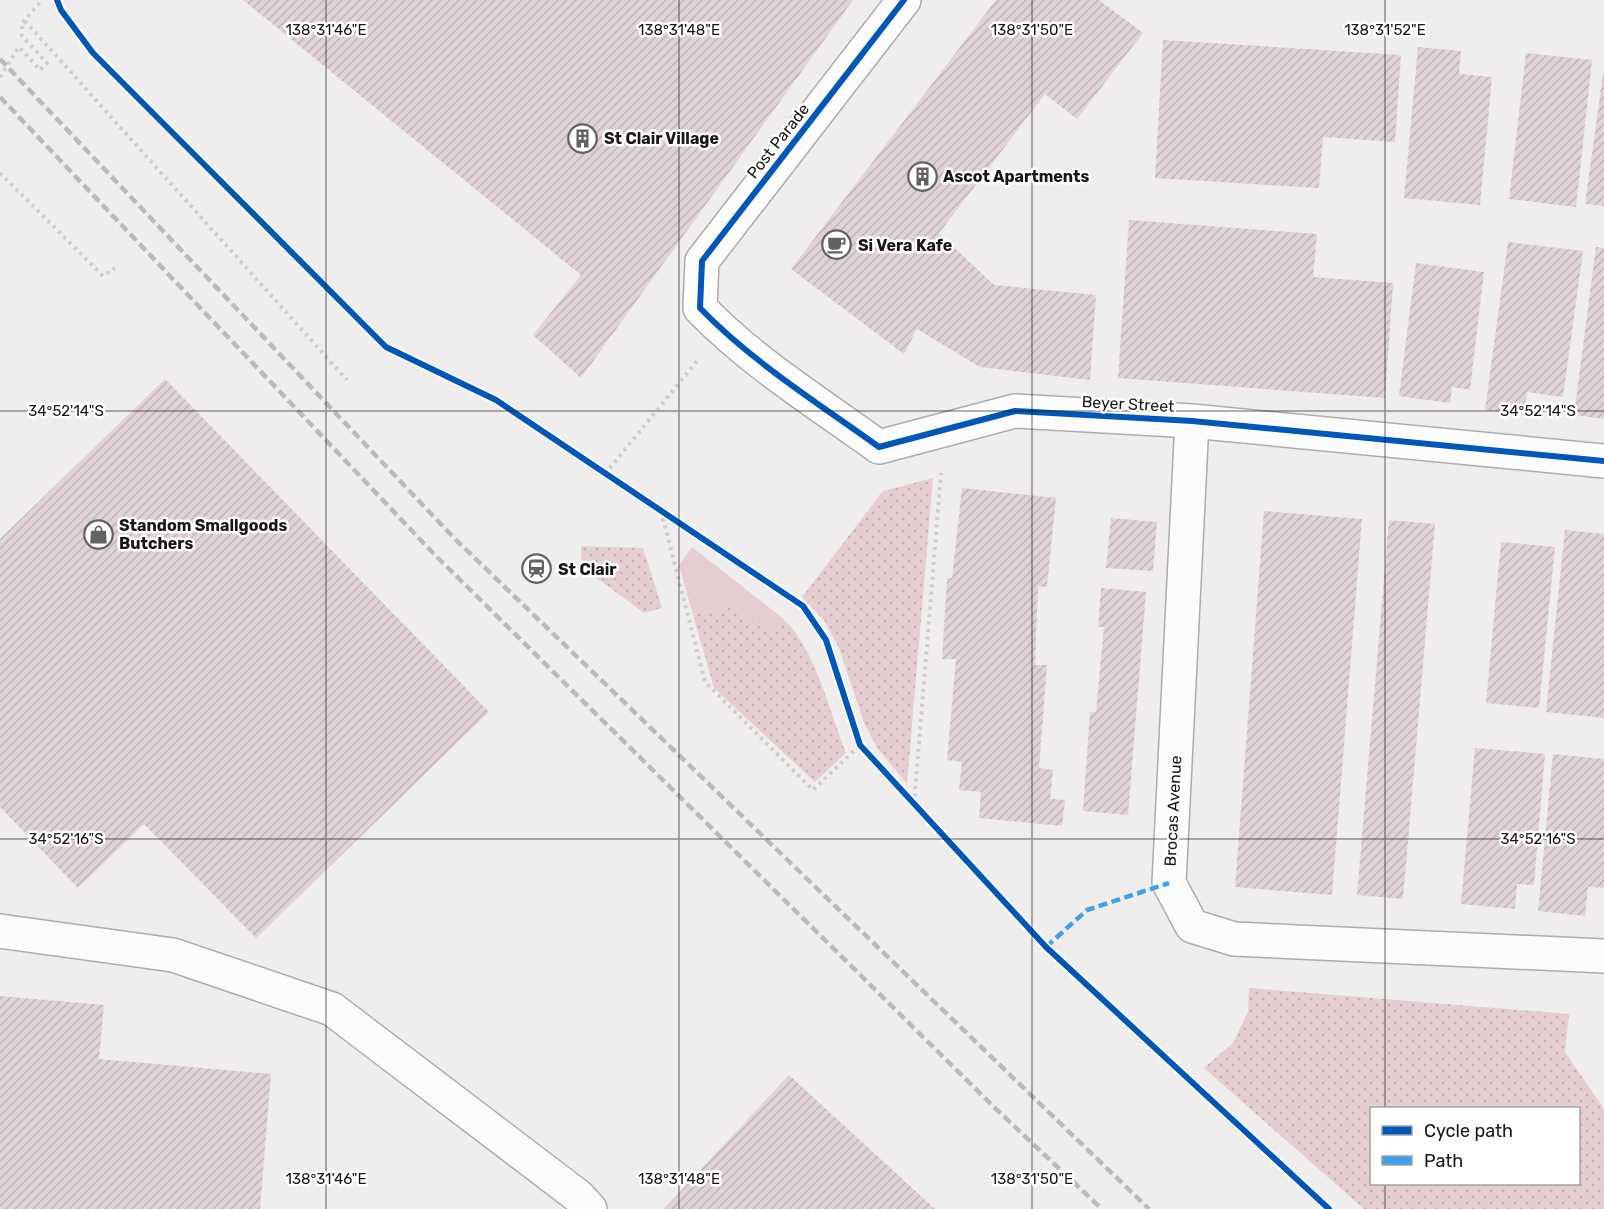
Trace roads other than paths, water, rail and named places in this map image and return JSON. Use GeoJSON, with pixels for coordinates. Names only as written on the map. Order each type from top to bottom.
{"type":"FeatureCollection","features":[{"type":"Feature","properties":{"kind":"street","name":"Post Parade"},"geometry":{"type":"LineString","coordinates":[[700,308],[702,261],[904,0]]}},
{"type":"Feature","properties":{"kind":"street","name":"Beyer Street"},"geometry":{"type":"LineString","coordinates":[[700,308],[729,337],[879,447],[1015,411],[1192,421],[1604,461]]}},
{"type":"Feature","properties":{"kind":"street","name":"Brocas Avenue"},"geometry":{"type":"LineString","coordinates":[[1192,421],[1169,883],[1192,926],[1234,939],[1604,956]]}},
{"type":"Feature","properties":{"kind":"street"},"geometry":{"type":"LineString","coordinates":[[0,931],[173,955],[332,1009],[579,1205]]}},
{"type":"Feature","properties":{"kind":"railway"},"geometry":{"type":"LineString","coordinates":[[0,59],[454,538],[1149,1209]]}},
{"type":"Feature","properties":{"kind":"railway"},"geometry":{"type":"LineString","coordinates":[[0,97],[434,554],[996,1109],[1102,1209]]}},
{"type":"Feature","properties":{"kind":"place","name":"St Clair Village"},"geometry":{"type":"Point","coordinates":[583,138]}},
{"type":"Feature","properties":{"kind":"place","name":"Ascot Apartments"},"geometry":{"type":"Point","coordinates":[922,176]}},
{"type":"Feature","properties":{"kind":"place","name":"Si Vera Kafe"},"geometry":{"type":"Point","coordinates":[837,245]}},
{"type":"Feature","properties":{"kind":"place","name":"Standom Smallgoods Butchers"},"geometry":{"type":"Point","coordinates":[98,534]}},
{"type":"Feature","properties":{"kind":"place","name":"St Clair"},"geometry":{"type":"Point","coordinates":[537,569]}}]}
